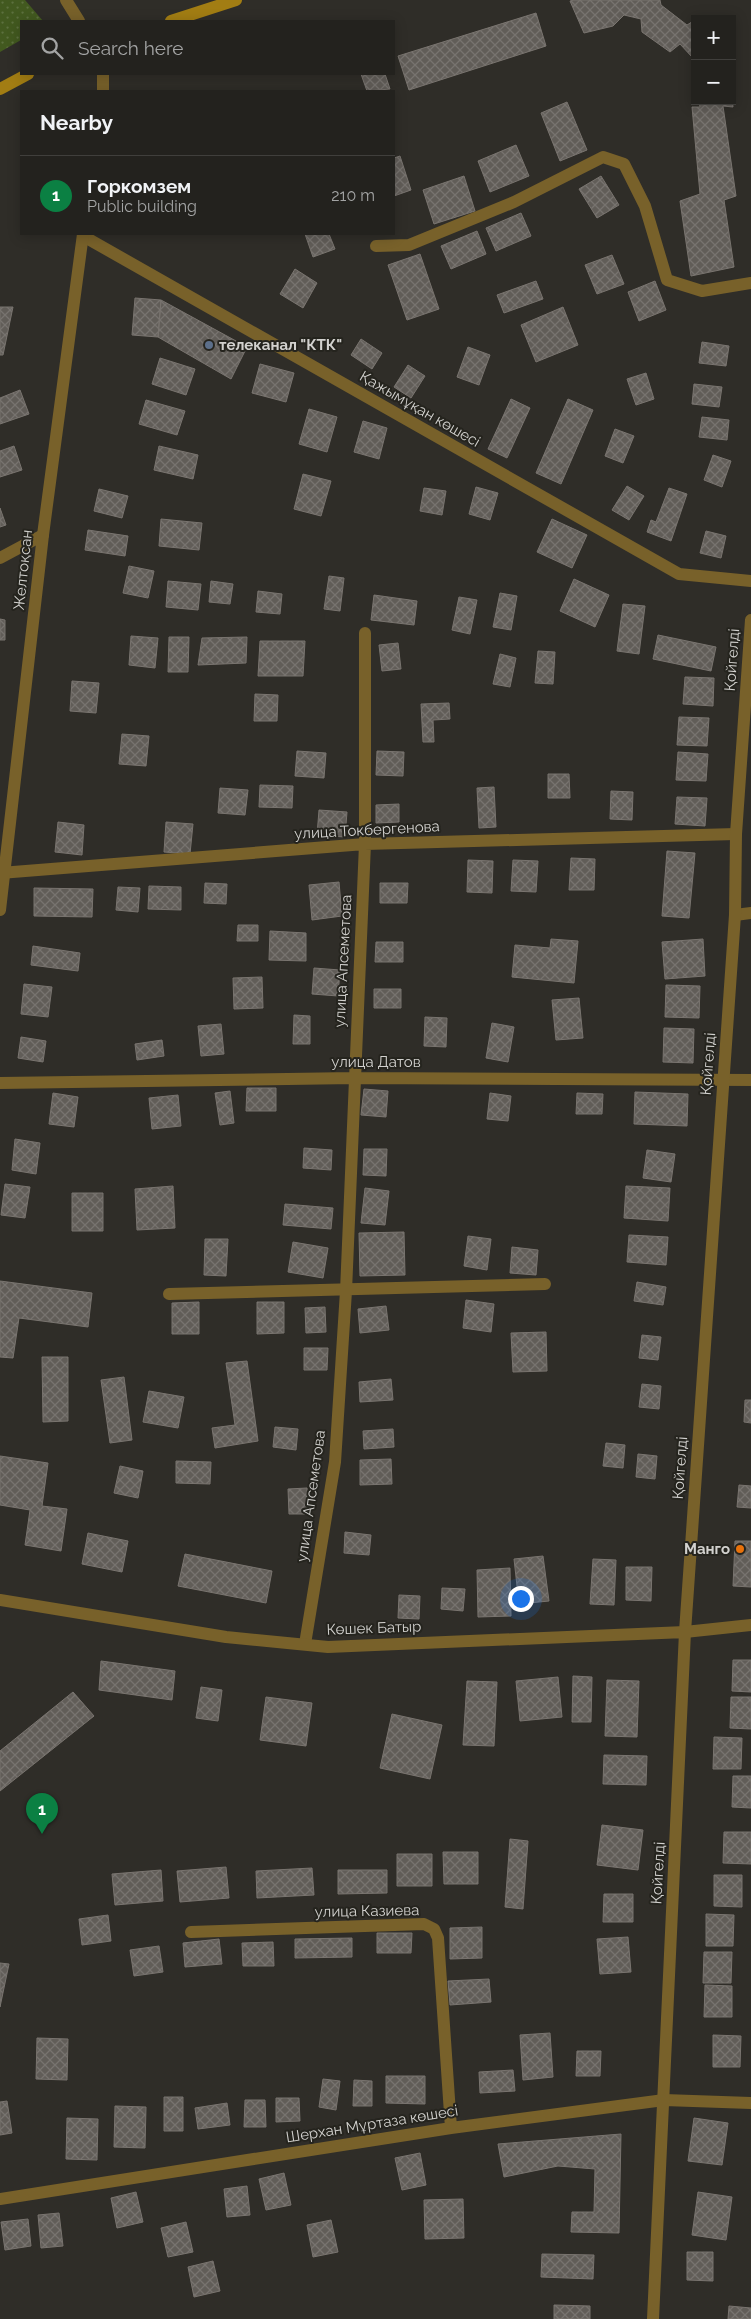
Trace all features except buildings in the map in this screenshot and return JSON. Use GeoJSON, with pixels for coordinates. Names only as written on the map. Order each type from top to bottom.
{"type":"FeatureCollection","features":[{"type":"Feature","properties":{"kind":"main road"},"geometry":{"type":"LineString","coordinates":[[174,20],[236,0]]}},
{"type":"Feature","properties":{"kind":"main road"},"geometry":{"type":"LineString","coordinates":[[0,90],[26,75]]}},
{"type":"Feature","properties":{"kind":"street"},"geometry":{"type":"LineString","coordinates":[[66,0],[78,20]]}},
{"type":"Feature","properties":{"kind":"street"},"geometry":{"type":"LineString","coordinates":[[102,90],[103,75]]}},
{"type":"Feature","properties":{"kind":"street"},"geometry":{"type":"LineString","coordinates":[[376,246],[409,245],[514,202],[603,157],[624,164],[645,206],[667,280],[702,291],[751,283]]}},
{"type":"Feature","properties":{"kind":"street","name":"Желтоқсан"},"geometry":{"type":"LineString","coordinates":[[0,910],[2,873],[43,535],[83,235]]}},
{"type":"Feature","properties":{"kind":"street","name":"Қажымұқан көшесі"},"geometry":{"type":"LineString","coordinates":[[83,235],[679,574],[751,581]]}},
{"type":"Feature","properties":{"kind":"street"},"geometry":{"type":"LineString","coordinates":[[0,558],[43,535]]}},
{"type":"Feature","properties":{"kind":"street","name":"Қойгелді"},"geometry":{"type":"LineString","coordinates":[[652,2319],[685,1632],[735,915],[736,834],[751,620]]}},
{"type":"Feature","properties":{"kind":"street","name":"улица Апсеметова"},"geometry":{"type":"LineString","coordinates":[[305,1644],[335,1462],[346,1291],[364,844],[364,633]]}},
{"type":"Feature","properties":{"kind":"street","name":"улица Токбергенова"},"geometry":{"type":"LineString","coordinates":[[2,873],[364,844],[736,834]]}},
{"type":"Feature","properties":{"kind":"street"},"geometry":{"type":"LineString","coordinates":[[735,915],[751,913]]}},
{"type":"Feature","properties":{"kind":"street","name":"улица Датов"},"geometry":{"type":"LineString","coordinates":[[0,1083],[354,1078],[751,1080]]}},
{"type":"Feature","properties":{"kind":"street"},"geometry":{"type":"LineString","coordinates":[[170,1294],[346,1291],[545,1284]]}},
{"type":"Feature","properties":{"kind":"street","name":"Көшек Батыр"},"geometry":{"type":"LineString","coordinates":[[0,1600],[226,1637],[328,1647],[685,1632],[751,1625]]}},
{"type":"Feature","properties":{"kind":"street","name":"улица Казиева"},"geometry":{"type":"LineString","coordinates":[[191,1932],[424,1924],[434,1929],[438,1938],[451,2128]]}},
{"type":"Feature","properties":{"kind":"street","name":"Шерхан Мұртаза көшесі"},"geometry":{"type":"LineString","coordinates":[[0,2199],[451,2128],[664,2100],[751,2104]]}},
{"type":"Feature","properties":{"kind":"green space"},"geometry":{"type":"Polygon","coordinates":[[[0,0],[25,0],[42,20],[20,20],[20,41],[0,52],[0,0]]]}},
{"type":"Feature","properties":{"kind":"place","name":"телеканал \"КТК\""},"geometry":{"type":"Point","coordinates":[209,345]}},
{"type":"Feature","properties":{"kind":"place","name":"Манго"},"geometry":{"type":"Point","coordinates":[740,1549]}},
{"type":"Feature","properties":{"kind":"place","name":"Горкомзем"},"geometry":{"type":"Point","coordinates":[42,1834]}}]}
